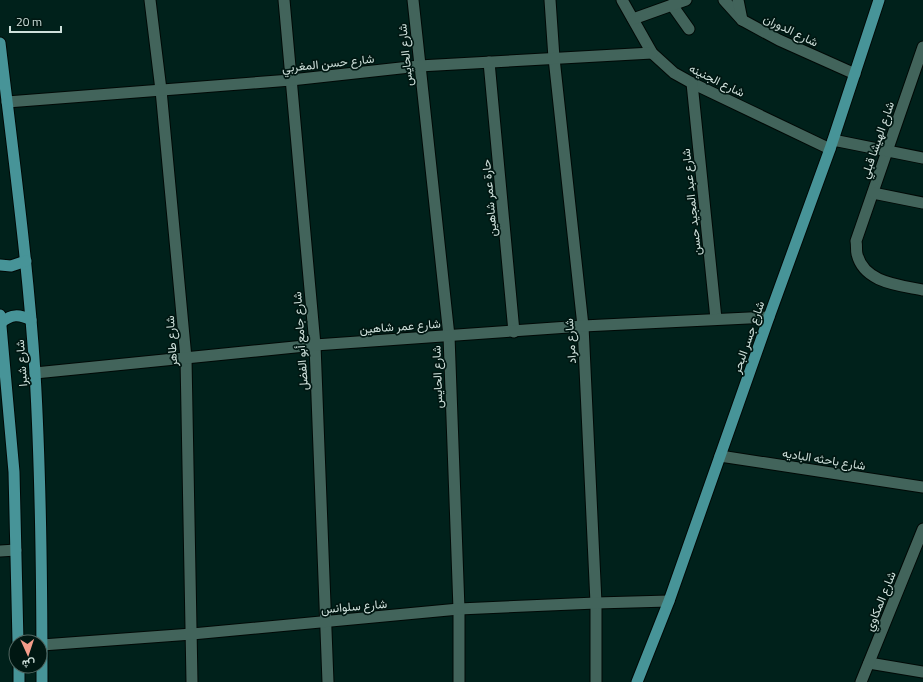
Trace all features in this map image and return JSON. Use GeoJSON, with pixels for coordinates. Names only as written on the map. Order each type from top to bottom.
{"type":"FeatureCollection","features":[{"type":"Feature","properties":{"kind":"main road","name":"شارع جسر البحر"},"geometry":{"type":"LineString","coordinates":[[637,682],[669,601],[769,317],[832,145],[879,0]]}},
{"type":"Feature","properties":{"kind":"main road","name":"شارع شبرا"},"geometry":{"type":"LineString","coordinates":[[0,43],[26,261],[35,373],[40,470],[42,634]]}},
{"type":"Feature","properties":{"kind":"main road"},"geometry":{"type":"LineString","coordinates":[[0,265],[11,266],[26,261]]}},
{"type":"Feature","properties":{"kind":"main road"},"geometry":{"type":"LineString","coordinates":[[1,327],[7,318],[15,315],[23,316],[31,320]]}},
{"type":"Feature","properties":{"kind":"main road","name":"شارع شبرا"},"geometry":{"type":"LineString","coordinates":[[1,327],[4,398],[14,472],[18,634]]}},
{"type":"Feature","properties":{"kind":"street","name":"شارع طاهر"},"geometry":{"type":"LineString","coordinates":[[150,0],[161,90],[186,358],[192,682]]}},
{"type":"Feature","properties":{"kind":"street","name":"شارع جامع أبو الفضل"},"geometry":{"type":"LineString","coordinates":[[284,0],[315,345],[327,621],[328,682]]}},
{"type":"Feature","properties":{"kind":"street","name":"شارع الحايس"},"geometry":{"type":"LineString","coordinates":[[413,0],[449,336],[459,610],[459,682]]}},
{"type":"Feature","properties":{"kind":"street","name":"شارع مراد"},"geometry":{"type":"LineString","coordinates":[[550,0],[554,58],[583,326],[596,603],[596,682]]}},
{"type":"Feature","properties":{"kind":"street","name":"شارع الجنينه"},"geometry":{"type":"LineString","coordinates":[[622,0],[652,53],[674,73],[692,83],[832,145],[887,151],[923,158]]}},
{"type":"Feature","properties":{"kind":"street"},"geometry":{"type":"LineString","coordinates":[[633,18],[686,0]]}},
{"type":"Feature","properties":{"kind":"street","name":"شارع الدوران"},"geometry":{"type":"LineString","coordinates":[[724,0],[742,20],[779,40],[855,74]]}},
{"type":"Feature","properties":{"kind":"street"},"geometry":{"type":"LineString","coordinates":[[738,0],[742,20]]}},
{"type":"Feature","properties":{"kind":"street"},"geometry":{"type":"LineString","coordinates":[[672,5],[689,29]]}},
{"type":"Feature","properties":{"kind":"street","name":"شارع الهيشا قبلي"},"geometry":{"type":"LineString","coordinates":[[923,47],[918,80],[887,151],[856,241],[857,255],[863,267],[873,276],[885,282],[923,290]]}},
{"type":"Feature","properties":{"kind":"street","name":"شارع حسن المغربي"},"geometry":{"type":"LineString","coordinates":[[7,102],[291,80],[419,66],[652,53]]}},
{"type":"Feature","properties":{"kind":"street","name":"حارة عمر شاهين"},"geometry":{"type":"LineString","coordinates":[[489,62],[514,332]]}},
{"type":"Feature","properties":{"kind":"street","name":"شارع عبد المجيد حسن"},"geometry":{"type":"LineString","coordinates":[[692,83],[716,319]]}},
{"type":"Feature","properties":{"kind":"street"},"geometry":{"type":"LineString","coordinates":[[873,193],[923,203]]}},
{"type":"Feature","properties":{"kind":"street","name":"شارع عمر شاهين"},"geometry":{"type":"LineString","coordinates":[[35,373],[315,345],[583,326],[769,317]]}},
{"type":"Feature","properties":{"kind":"street","name":"شارع باحثه الباديه"},"geometry":{"type":"LineString","coordinates":[[720,456],[923,487]]}},
{"type":"Feature","properties":{"kind":"street","name":"شارع المكاوي"},"geometry":{"type":"LineString","coordinates":[[861,682],[923,529]]}},
{"type":"Feature","properties":{"kind":"street"},"geometry":{"type":"LineString","coordinates":[[0,551],[16,550]]}},
{"type":"Feature","properties":{"kind":"street","name":"شارع سلوانس"},"geometry":{"type":"LineString","coordinates":[[48,645],[192,634],[459,610],[669,601]]}},
{"type":"Feature","properties":{"kind":"street"},"geometry":{"type":"LineString","coordinates":[[868,663],[923,672]]}}]}
